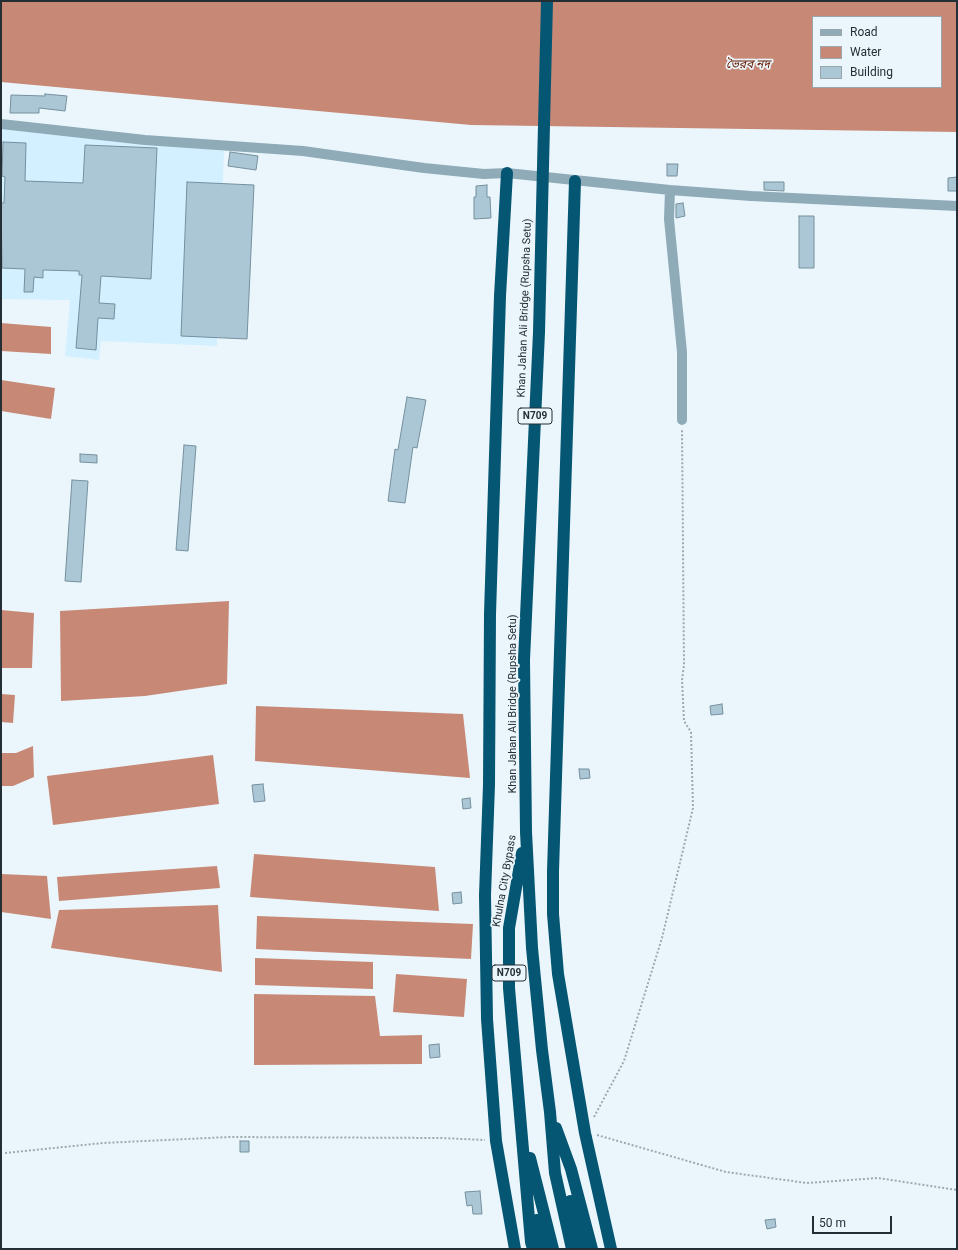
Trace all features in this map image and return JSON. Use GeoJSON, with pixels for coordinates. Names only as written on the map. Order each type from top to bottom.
{"type":"FeatureCollection","features":[{"type":"Feature","properties":{"kind":"highway","name":"Khan Jahan Ali Bridge (Rupsha Setu)"},"geometry":{"type":"LineString","coordinates":[[526,832],[524,660],[539,332],[547,1]]}},
{"type":"Feature","properties":{"kind":"highway"},"geometry":{"type":"LineString","coordinates":[[507,173],[500,296],[490,606],[489,785],[485,895],[487,1019],[496,1141],[514,1249]]}},
{"type":"Feature","properties":{"kind":"highway"},"geometry":{"type":"LineString","coordinates":[[575,181],[553,871],[553,914],[558,974],[611,1249]]}},
{"type":"Feature","properties":{"kind":"highway","name":"Khulna City Bypass"},"geometry":{"type":"LineString","coordinates":[[526,832],[532,948],[550,1112],[555,1173],[572,1249]]}},
{"type":"Feature","properties":{"kind":"highway","name":"Khulna City Bypass"},"geometry":{"type":"LineString","coordinates":[[526,832],[509,928],[509,988],[531,1242],[533,1249]]}},
{"type":"Feature","properties":{"kind":"highway","name":"Khulna City Bypass"},"geometry":{"type":"LineString","coordinates":[[550,1112],[549,1174],[564,1249]]}},
{"type":"Feature","properties":{"kind":"highway","name":"Khulna City Bypass"},"geometry":{"type":"LineString","coordinates":[[550,1112],[581,1249]]}},
{"type":"Feature","properties":{"kind":"highway","name":"Khulna City Bypass"},"geometry":{"type":"LineString","coordinates":[[550,1112],[571,1169],[592,1249]]}},
{"type":"Feature","properties":{"kind":"highway","name":"Khulna City Bypass"},"geometry":{"type":"LineString","coordinates":[[520,1116],[520,1181],[525,1249]]}},
{"type":"Feature","properties":{"kind":"highway","name":"Khulna City Bypass"},"geometry":{"type":"LineString","coordinates":[[520,1116],[542,1249]]}},
{"type":"Feature","properties":{"kind":"highway","name":"Khulna City Bypass"},"geometry":{"type":"LineString","coordinates":[[520,1116],[553,1249]]}},
{"type":"Feature","properties":{"kind":"street"},"geometry":{"type":"LineString","coordinates":[[1,124],[145,140],[303,151],[439,170],[484,174],[507,173],[670,190],[752,196],[957,206]]}},
{"type":"Feature","properties":{"kind":"street"},"geometry":{"type":"LineString","coordinates":[[670,190],[669,219],[682,352],[682,420]]}},
{"type":"Feature","properties":{"kind":"path"},"geometry":{"type":"LineString","coordinates":[[682,420],[684,657],[682,680],[684,722],[691,732],[693,808],[662,938],[624,1061],[590,1134],[726,1172],[807,1183],[878,1178],[957,1190]]}},
{"type":"Feature","properties":{"kind":"path"},"geometry":{"type":"LineString","coordinates":[[5,1153],[103,1143],[229,1137],[441,1138],[496,1141]]}},
{"type":"Feature","properties":{"kind":"shaded area"},"geometry":{"type":"Polygon","coordinates":[[[1,129],[224,151],[217,346],[101,341],[99,360],[65,356],[70,300],[1,299],[1,129]]]}},
{"type":"Feature","properties":{"kind":"water","name":"ভৈরব নদ"},"geometry":{"type":"Polygon","coordinates":[[[1,1],[957,1],[957,132],[471,125],[1,82],[1,1]]]}},
{"type":"Feature","properties":{"kind":"water"},"geometry":{"type":"Polygon","coordinates":[[[1,323],[51,327],[51,354],[1,351],[1,323]]]}},
{"type":"Feature","properties":{"kind":"water"},"geometry":{"type":"Polygon","coordinates":[[[1,380],[55,388],[51,419],[1,411],[1,380]]]}},
{"type":"Feature","properties":{"kind":"water"},"geometry":{"type":"Polygon","coordinates":[[[229,601],[227,684],[145,696],[61,701],[60,611],[229,601]]]}},
{"type":"Feature","properties":{"kind":"water"},"geometry":{"type":"Polygon","coordinates":[[[1,610],[34,613],[32,668],[1,668],[1,610]]]}},
{"type":"Feature","properties":{"kind":"water"},"geometry":{"type":"Polygon","coordinates":[[[1,694],[15,695],[13,723],[1,722],[1,694]]]}},
{"type":"Feature","properties":{"kind":"water"},"geometry":{"type":"Polygon","coordinates":[[[256,706],[463,714],[470,778],[255,761],[256,706]]]}},
{"type":"Feature","properties":{"kind":"water"},"geometry":{"type":"Polygon","coordinates":[[[33,746],[34,777],[13,786],[1,786],[1,753],[16,753],[33,746]]]}},
{"type":"Feature","properties":{"kind":"water"},"geometry":{"type":"Polygon","coordinates":[[[213,755],[219,804],[53,825],[47,776],[213,755]]]}},
{"type":"Feature","properties":{"kind":"water"},"geometry":{"type":"Polygon","coordinates":[[[254,854],[435,867],[439,911],[250,897],[254,854]]]}},
{"type":"Feature","properties":{"kind":"water"},"geometry":{"type":"Polygon","coordinates":[[[217,866],[220,888],[59,901],[57,877],[217,866]]]}},
{"type":"Feature","properties":{"kind":"water"},"geometry":{"type":"Polygon","coordinates":[[[1,874],[47,876],[51,919],[1,912],[1,874]]]}},
{"type":"Feature","properties":{"kind":"water"},"geometry":{"type":"Polygon","coordinates":[[[218,905],[222,972],[51,948],[59,910],[218,905]]]}},
{"type":"Feature","properties":{"kind":"water"},"geometry":{"type":"Polygon","coordinates":[[[257,916],[473,924],[471,959],[256,949],[257,916]]]}},
{"type":"Feature","properties":{"kind":"water"},"geometry":{"type":"Polygon","coordinates":[[[255,958],[373,962],[373,989],[255,985],[255,958]]]}},
{"type":"Feature","properties":{"kind":"water"},"geometry":{"type":"Polygon","coordinates":[[[396,974],[467,979],[464,1017],[393,1012],[396,974]]]}},
{"type":"Feature","properties":{"kind":"water"},"geometry":{"type":"Polygon","coordinates":[[[254,994],[375,996],[380,1036],[422,1035],[422,1064],[254,1065],[254,994]]]}},
{"type":"Feature","properties":{"kind":"building"},"geometry":{"type":"Polygon","coordinates":[[[45,94],[67,96],[65,111],[39,108],[39,113],[10,113],[11,95],[45,96],[45,94]]]}},
{"type":"Feature","properties":{"kind":"building"},"geometry":{"type":"Polygon","coordinates":[[[3,142],[26,143],[25,181],[83,183],[85,145],[157,148],[151,279],[101,276],[99,303],[115,304],[114,319],[98,318],[96,350],[76,348],[82,275],[79,275],[79,271],[43,270],[43,278],[34,277],[33,292],[24,292],[25,269],[2,268],[1,203],[4,203],[5,177],[2,176],[3,142]]]}},
{"type":"Feature","properties":{"kind":"building"},"geometry":{"type":"Polygon","coordinates":[[[230,152],[258,156],[256,170],[228,166],[230,152]]]}},
{"type":"Feature","properties":{"kind":"building"},"geometry":{"type":"Polygon","coordinates":[[[667,164],[678,164],[677,176],[667,176],[667,164]]]}},
{"type":"Feature","properties":{"kind":"building"},"geometry":{"type":"Polygon","coordinates":[[[957,177],[957,191],[948,191],[948,178],[957,177]]]}},
{"type":"Feature","properties":{"kind":"building"},"geometry":{"type":"Polygon","coordinates":[[[187,182],[254,185],[247,339],[181,336],[187,182]]]}},
{"type":"Feature","properties":{"kind":"building"},"geometry":{"type":"Polygon","coordinates":[[[764,182],[784,182],[784,191],[764,190],[764,182]]]}},
{"type":"Feature","properties":{"kind":"building"},"geometry":{"type":"Polygon","coordinates":[[[487,185],[487,197],[490,197],[491,218],[474,219],[474,197],[476,197],[476,186],[487,185]]]}},
{"type":"Feature","properties":{"kind":"building"},"geometry":{"type":"Polygon","coordinates":[[[683,203],[685,216],[676,218],[676,204],[683,203]]]}},
{"type":"Feature","properties":{"kind":"building"},"geometry":{"type":"Polygon","coordinates":[[[799,216],[814,216],[814,268],[799,268],[799,216]]]}},
{"type":"Feature","properties":{"kind":"building"},"geometry":{"type":"Polygon","coordinates":[[[407,397],[426,400],[417,448],[413,447],[405,503],[388,501],[395,449],[398,450],[407,397]]]}},
{"type":"Feature","properties":{"kind":"building"},"geometry":{"type":"Polygon","coordinates":[[[184,445],[196,446],[188,551],[176,550],[184,445]]]}},
{"type":"Feature","properties":{"kind":"building"},"geometry":{"type":"Polygon","coordinates":[[[80,454],[97,455],[97,463],[80,462],[80,454]]]}},
{"type":"Feature","properties":{"kind":"building"},"geometry":{"type":"Polygon","coordinates":[[[72,480],[88,481],[81,582],[65,581],[72,480]]]}},
{"type":"Feature","properties":{"kind":"building"},"geometry":{"type":"Polygon","coordinates":[[[722,704],[723,714],[711,715],[710,706],[722,704]]]}},
{"type":"Feature","properties":{"kind":"building"},"geometry":{"type":"Polygon","coordinates":[[[579,769],[589,769],[590,778],[580,779],[579,769]]]}},
{"type":"Feature","properties":{"kind":"building"},"geometry":{"type":"Polygon","coordinates":[[[263,784],[265,801],[254,802],[252,785],[263,784]]]}},
{"type":"Feature","properties":{"kind":"building"},"geometry":{"type":"Polygon","coordinates":[[[470,798],[471,808],[463,809],[462,799],[470,798]]]}},
{"type":"Feature","properties":{"kind":"building"},"geometry":{"type":"Polygon","coordinates":[[[461,892],[462,903],[453,904],[452,893],[461,892]]]}},
{"type":"Feature","properties":{"kind":"building"},"geometry":{"type":"Polygon","coordinates":[[[439,1044],[440,1057],[430,1058],[429,1045],[439,1044]]]}},
{"type":"Feature","properties":{"kind":"building"},"geometry":{"type":"Polygon","coordinates":[[[240,1141],[249,1141],[249,1152],[240,1152],[240,1141]]]}},
{"type":"Feature","properties":{"kind":"building"},"geometry":{"type":"Polygon","coordinates":[[[480,1191],[482,1214],[473,1214],[472,1205],[467,1206],[465,1192],[480,1191]]]}},
{"type":"Feature","properties":{"kind":"building"},"geometry":{"type":"Polygon","coordinates":[[[775,1219],[776,1227],[767,1229],[765,1220],[775,1219]]]}}]}
